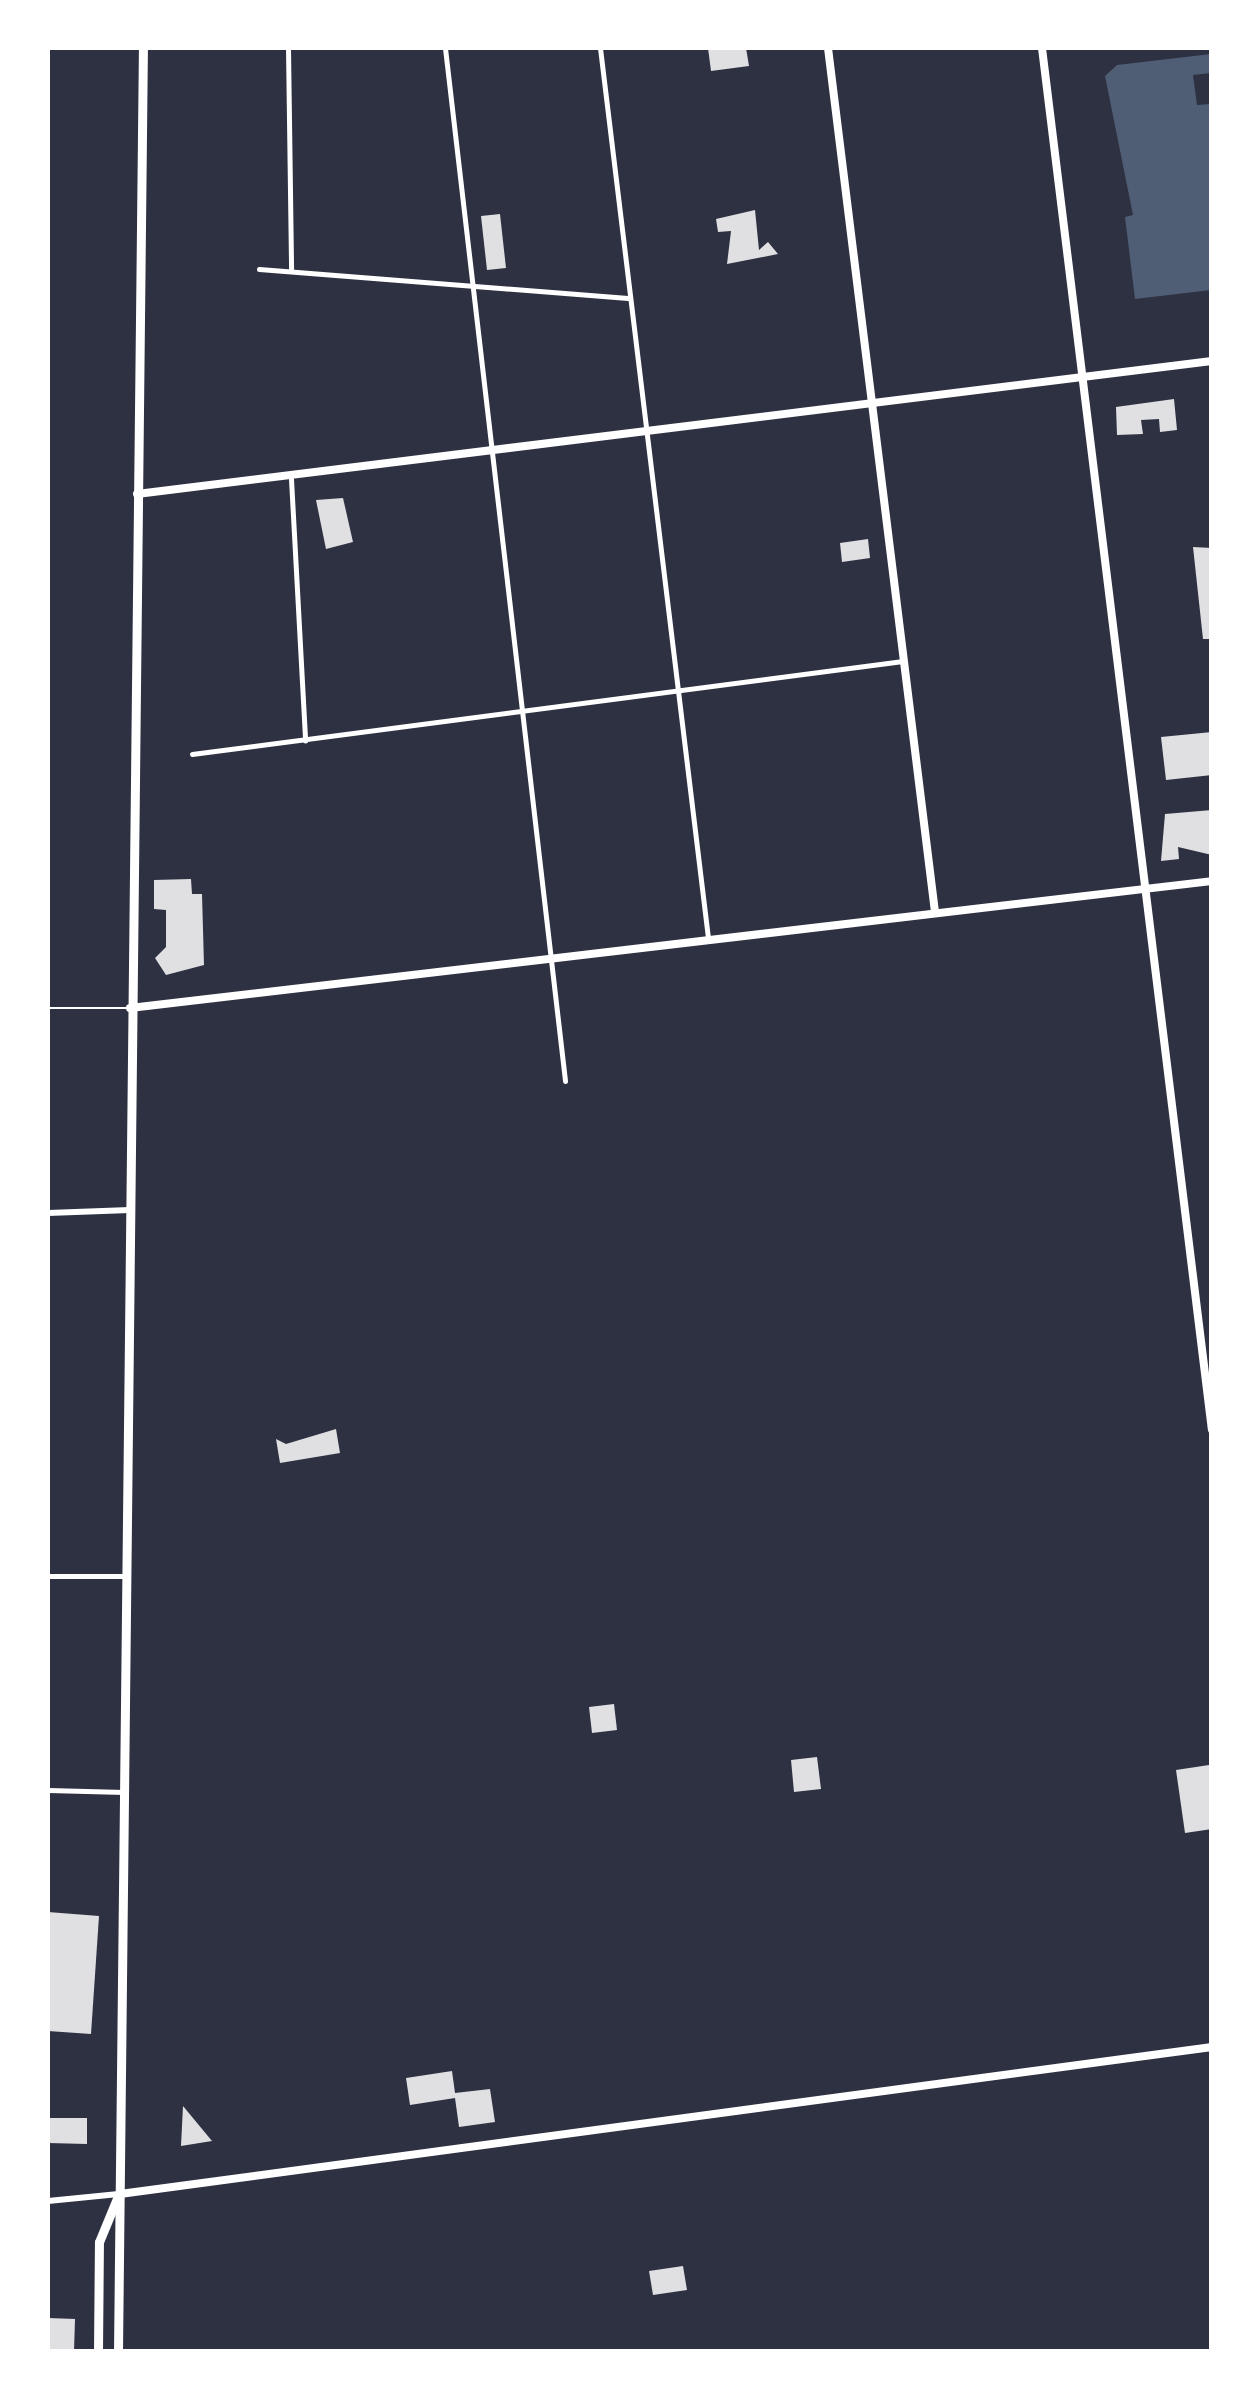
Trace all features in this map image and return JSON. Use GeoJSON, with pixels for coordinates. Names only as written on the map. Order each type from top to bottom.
{"type":"FeatureCollection","features":[{"type":"Feature","properties":{"kind":"highway"},"geometry":{"type":"LineString","coordinates":[[118,2352],[143,48]]}},
{"type":"Feature","properties":{"kind":"highway"},"geometry":{"type":"LineString","coordinates":[[98,2352],[99,2242],[120,2194]]}},
{"type":"Feature","properties":{"kind":"main road"},"geometry":{"type":"LineString","coordinates":[[828,48],[935,912]]}},
{"type":"Feature","properties":{"kind":"main road"},"geometry":{"type":"LineString","coordinates":[[1042,48],[1142,889],[1212,1430]]}},
{"type":"Feature","properties":{"kind":"main road"},"geometry":{"type":"LineString","coordinates":[[138,494],[291,479],[1212,362]]}},
{"type":"Feature","properties":{"kind":"main road"},"geometry":{"type":"LineString","coordinates":[[130,1008],[1212,880]]}},
{"type":"Feature","properties":{"kind":"main road"},"geometry":{"type":"LineString","coordinates":[[120,2194],[1212,2047]]}},
{"type":"Feature","properties":{"kind":"street"},"geometry":{"type":"LineString","coordinates":[[288,48],[292,271]]}},
{"type":"Feature","properties":{"kind":"street"},"geometry":{"type":"LineString","coordinates":[[445,48],[518,714],[545,944],[553,960],[565,1081]]}},
{"type":"Feature","properties":{"kind":"street"},"geometry":{"type":"LineString","coordinates":[[600,48],[708,938]]}},
{"type":"Feature","properties":{"kind":"street"},"geometry":{"type":"LineString","coordinates":[[259,270],[470,279],[490,293],[628,298]]}},
{"type":"Feature","properties":{"kind":"street"},"geometry":{"type":"LineString","coordinates":[[291,479],[305,742]]}},
{"type":"Feature","properties":{"kind":"street"},"geometry":{"type":"LineString","coordinates":[[192,754],[677,694],[904,661]]}},
{"type":"Feature","properties":{"kind":"street"},"geometry":{"type":"LineString","coordinates":[[48,1213],[130,1210]]}},
{"type":"Feature","properties":{"kind":"street"},"geometry":{"type":"LineString","coordinates":[[48,1576],[128,1576]]}},
{"type":"Feature","properties":{"kind":"street"},"geometry":{"type":"LineString","coordinates":[[48,1790],[126,1792]]}},
{"type":"Feature","properties":{"kind":"street"},"geometry":{"type":"LineString","coordinates":[[48,2201],[120,2194]]}},
{"type":"Feature","properties":{"kind":"lane"},"geometry":{"type":"LineString","coordinates":[[48,1008],[130,1008]]}},
{"type":"Feature","properties":{"kind":"water"},"geometry":{"type":"Polygon","coordinates":[[[1211,54],[1211,73],[1193,75],[1197,105],[1211,104],[1211,290],[1135,299],[1125,217],[1133,215],[1105,76],[1117,65],[1211,54]]]}},
{"type":"Feature","properties":{"kind":"building"},"geometry":{"type":"Polygon","coordinates":[[[708,48],[746,48],[749,66],[711,71],[708,48]]]}},
{"type":"Feature","properties":{"kind":"building"},"geometry":{"type":"Polygon","coordinates":[[[755,210],[759,250],[768,242],[778,254],[727,264],[731,231],[718,232],[716,219],[755,210]]]}},
{"type":"Feature","properties":{"kind":"building"},"geometry":{"type":"Polygon","coordinates":[[[500,214],[506,268],[487,270],[481,216],[500,214]]]}},
{"type":"Feature","properties":{"kind":"building"},"geometry":{"type":"Polygon","coordinates":[[[1174,399],[1177,430],[1160,432],[1159,419],[1141,420],[1143,434],[1117,435],[1116,407],[1174,399]]]}},
{"type":"Feature","properties":{"kind":"building"},"geometry":{"type":"Polygon","coordinates":[[[343,498],[353,542],[326,549],[316,500],[343,498]]]}},
{"type":"Feature","properties":{"kind":"building"},"geometry":{"type":"Polygon","coordinates":[[[868,539],[870,558],[842,562],[840,543],[868,539]]]}},
{"type":"Feature","properties":{"kind":"building"},"geometry":{"type":"Polygon","coordinates":[[[1193,547],[1212,548],[1212,639],[1203,639],[1193,547]]]}},
{"type":"Feature","properties":{"kind":"building"},"geometry":{"type":"Polygon","coordinates":[[[1212,732],[1212,775],[1166,780],[1161,737],[1212,732]]]}},
{"type":"Feature","properties":{"kind":"building"},"geometry":{"type":"Polygon","coordinates":[[[1212,810],[1212,855],[1178,847],[1179,859],[1161,861],[1165,814],[1212,810]]]}},
{"type":"Feature","properties":{"kind":"building"},"geometry":{"type":"Polygon","coordinates":[[[191,879],[192,894],[202,894],[204,965],[166,975],[155,958],[166,947],[166,910],[154,909],[154,880],[191,879]]]}},
{"type":"Feature","properties":{"kind":"building"},"geometry":{"type":"Polygon","coordinates":[[[336,1429],[340,1453],[280,1463],[276,1439],[286,1444],[336,1429]]]}},
{"type":"Feature","properties":{"kind":"building"},"geometry":{"type":"Polygon","coordinates":[[[614,1704],[617,1730],[592,1733],[589,1707],[614,1704]]]}},
{"type":"Feature","properties":{"kind":"building"},"geometry":{"type":"Polygon","coordinates":[[[817,1757],[821,1789],[794,1792],[791,1760],[817,1757]]]}},
{"type":"Feature","properties":{"kind":"building"},"geometry":{"type":"Polygon","coordinates":[[[1209,1765],[1212,1829],[1185,1833],[1176,1770],[1209,1765]]]}},
{"type":"Feature","properties":{"kind":"building"},"geometry":{"type":"Polygon","coordinates":[[[48,1912],[99,1916],[91,2034],[48,2031],[48,1912]]]}},
{"type":"Feature","properties":{"kind":"building"},"geometry":{"type":"Polygon","coordinates":[[[452,2071],[455,2093],[490,2089],[495,2122],[459,2127],[455,2098],[410,2105],[406,2078],[452,2071]]]}},
{"type":"Feature","properties":{"kind":"building"},"geometry":{"type":"Polygon","coordinates":[[[183,2106],[212,2141],[181,2146],[183,2106]]]}},
{"type":"Feature","properties":{"kind":"building"},"geometry":{"type":"Polygon","coordinates":[[[48,2118],[87,2118],[87,2144],[48,2143],[48,2118]]]}},
{"type":"Feature","properties":{"kind":"building"},"geometry":{"type":"Polygon","coordinates":[[[683,2266],[687,2290],[653,2295],[649,2271],[683,2266]]]}},
{"type":"Feature","properties":{"kind":"building"},"geometry":{"type":"Polygon","coordinates":[[[48,2318],[75,2319],[74,2352],[48,2352],[48,2318]]]}}]}
